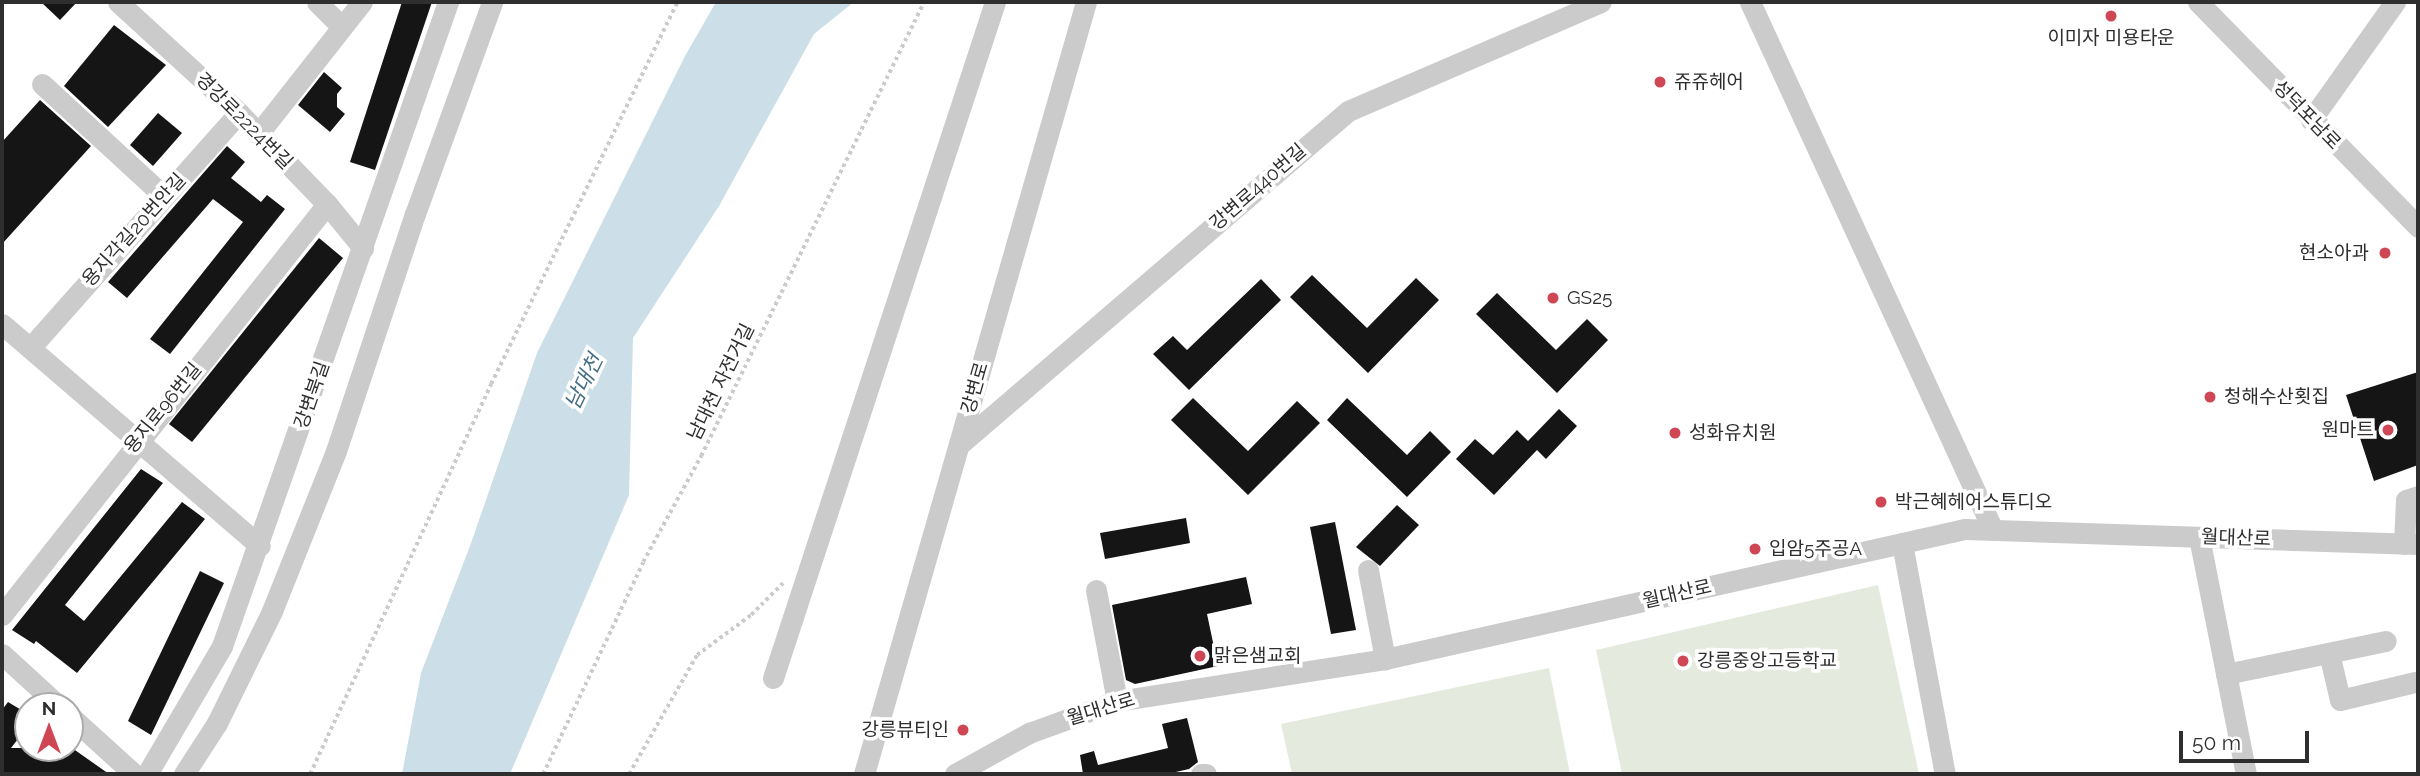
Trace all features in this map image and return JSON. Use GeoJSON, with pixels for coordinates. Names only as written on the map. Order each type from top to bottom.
{"type":"FeatureCollection","features":[{"type":"Feature","properties":{"kind":"street","name":"경강로2224번길"},"geometry":{"type":"LineString","coordinates":[[119,2],[239,113],[327,204],[363,248]]}},
{"type":"Feature","properties":{"kind":"street"},"geometry":{"type":"LineString","coordinates":[[317,2],[341,26]]}},
{"type":"Feature","properties":{"kind":"street"},"geometry":{"type":"LineString","coordinates":[[258,134],[362,2]]}},
{"type":"Feature","properties":{"kind":"street","name":"강변북길"},"geometry":{"type":"LineString","coordinates":[[147,774],[222,646],[260,546],[448,2]]}},
{"type":"Feature","properties":{"kind":"street"},"geometry":{"type":"LineString","coordinates":[[184,774],[217,723],[272,611],[292,562],[336,451],[415,214],[492,2]]}},
{"type":"Feature","properties":{"kind":"street"},"geometry":{"type":"LineString","coordinates":[[773,678],[995,2]]}},
{"type":"Feature","properties":{"kind":"street","name":"강변로"},"geometry":{"type":"LineString","coordinates":[[864,774],[1086,2]]}},
{"type":"Feature","properties":{"kind":"street","name":"강변로440번길"},"geometry":{"type":"LineString","coordinates":[[960,444],[1348,111],[1601,2]]}},
{"type":"Feature","properties":{"kind":"street"},"geometry":{"type":"LineString","coordinates":[[1750,2],[1993,530]]}},
{"type":"Feature","properties":{"kind":"street","name":"성덕포남로"},"geometry":{"type":"LineString","coordinates":[[2198,2],[2418,227]]}},
{"type":"Feature","properties":{"kind":"street"},"geometry":{"type":"LineString","coordinates":[[2311,120],[2395,2]]}},
{"type":"Feature","properties":{"kind":"street"},"geometry":{"type":"LineString","coordinates":[[42,84],[164,195]]}},
{"type":"Feature","properties":{"kind":"street","name":"용지각길20번안길"},"geometry":{"type":"LineString","coordinates":[[30,348],[239,113]]}},
{"type":"Feature","properties":{"kind":"street","name":"용지로96번길"},"geometry":{"type":"LineString","coordinates":[[2,615],[138,439],[327,204]]}},
{"type":"Feature","properties":{"kind":"street"},"geometry":{"type":"LineString","coordinates":[[2,324],[260,546]]}},
{"type":"Feature","properties":{"kind":"street"},"geometry":{"type":"LineString","coordinates":[[2411,544],[2406,500],[2418,496]]}},
{"type":"Feature","properties":{"kind":"street","name":"월대산로"},"geometry":{"type":"LineString","coordinates":[[955,774],[1029,733],[1117,701],[1385,659],[1965,529],[2411,544]]}},
{"type":"Feature","properties":{"kind":"street"},"geometry":{"type":"LineString","coordinates":[[2199,537],[2246,774]]}},
{"type":"Feature","properties":{"kind":"street"},"geometry":{"type":"LineString","coordinates":[[1902,543],[1945,774]]}},
{"type":"Feature","properties":{"kind":"street"},"geometry":{"type":"LineString","coordinates":[[1368,570],[1385,659]]}},
{"type":"Feature","properties":{"kind":"street"},"geometry":{"type":"LineString","coordinates":[[1096,590],[1117,701]]}},
{"type":"Feature","properties":{"kind":"street"},"geometry":{"type":"LineString","coordinates":[[2226,674],[2386,641]]}},
{"type":"Feature","properties":{"kind":"street"},"geometry":{"type":"LineString","coordinates":[[2329,653],[2340,700],[2415,682]]}},
{"type":"Feature","properties":{"kind":"street"},"geometry":{"type":"LineString","coordinates":[[2,654],[44,692]]}},
{"type":"Feature","properties":{"kind":"street"},"geometry":{"type":"LineString","coordinates":[[84,729],[134,774]]}},
{"type":"Feature","properties":{"kind":"path"},"geometry":{"type":"LineString","coordinates":[[310,774],[515,333],[677,2]]}},
{"type":"Feature","properties":{"kind":"path","name":"남대천 자전거길"},"geometry":{"type":"LineString","coordinates":[[543,774],[643,562],[701,456],[924,2]]}},
{"type":"Feature","properties":{"kind":"path"},"geometry":{"type":"LineString","coordinates":[[629,774],[698,655],[751,615],[787,579]]}},
{"type":"Feature","properties":{"kind":"shaded area"},"geometry":{"type":"Polygon","coordinates":[[[1878,585],[1919,774],[1622,774],[1596,650],[1878,585]]]}},
{"type":"Feature","properties":{"kind":"shaded area"},"geometry":{"type":"Polygon","coordinates":[[[1549,668],[1570,774],[1292,774],[1281,724],[1549,668]]]}},
{"type":"Feature","properties":{"kind":"water","name":"남대천"},"geometry":{"type":"Polygon","coordinates":[[[716,2],[854,2],[814,34],[719,206],[633,338],[629,495],[510,774],[402,774],[421,673],[470,546],[537,353],[685,56],[716,2]]]}},
{"type":"Feature","properties":{"kind":"building"},"geometry":{"type":"Polygon","coordinates":[[[41,2],[77,2],[60,20],[41,2]]]}},
{"type":"Feature","properties":{"kind":"building"},"geometry":{"type":"Polygon","coordinates":[[[402,2],[432,2],[375,170],[350,162],[402,2]]]}},
{"type":"Feature","properties":{"kind":"building"},"geometry":{"type":"Polygon","coordinates":[[[114,25],[166,65],[108,127],[64,86],[114,25]]]}},
{"type":"Feature","properties":{"kind":"building"},"geometry":{"type":"Polygon","coordinates":[[[324,72],[342,88],[337,94],[337,107],[345,114],[330,132],[298,105],[324,72]]]}},
{"type":"Feature","properties":{"kind":"building"},"geometry":{"type":"Polygon","coordinates":[[[40,100],[91,146],[2,244],[2,142],[40,100]]]}},
{"type":"Feature","properties":{"kind":"building"},"geometry":{"type":"Polygon","coordinates":[[[158,113],[182,133],[153,166],[130,145],[158,113]]]}},
{"type":"Feature","properties":{"kind":"building"},"geometry":{"type":"Polygon","coordinates":[[[227,146],[245,162],[231,178],[261,202],[267,195],[285,209],[170,354],[150,339],[243,222],[213,199],[127,298],[108,282],[227,146]]]}},
{"type":"Feature","properties":{"kind":"building"},"geometry":{"type":"Polygon","coordinates":[[[319,238],[343,258],[192,442],[169,424],[319,238]]]}},
{"type":"Feature","properties":{"kind":"building"},"geometry":{"type":"Polygon","coordinates":[[[1312,275],[1367,328],[1416,278],[1439,300],[1368,373],[1290,297],[1312,275]]]}},
{"type":"Feature","properties":{"kind":"building"},"geometry":{"type":"Polygon","coordinates":[[[1261,279],[1281,300],[1189,390],[1153,354],[1173,336],[1187,350],[1261,279]]]}},
{"type":"Feature","properties":{"kind":"building"},"geometry":{"type":"Polygon","coordinates":[[[1497,293],[1556,350],[1587,319],[1608,340],[1557,393],[1476,314],[1497,293]]]}},
{"type":"Feature","properties":{"kind":"building","name":"원마트"},"geometry":{"type":"Polygon","coordinates":[[[2418,372],[2418,465],[2374,481],[2346,395],[2418,372]]]}},
{"type":"Feature","properties":{"kind":"building"},"geometry":{"type":"Polygon","coordinates":[[[1193,398],[1248,451],[1297,401],[1320,423],[1248,495],[1171,420],[1193,398]]]}},
{"type":"Feature","properties":{"kind":"building"},"geometry":{"type":"Polygon","coordinates":[[[1347,398],[1407,455],[1430,431],[1451,452],[1407,497],[1327,420],[1347,398]]]}},
{"type":"Feature","properties":{"kind":"building"},"geometry":{"type":"Polygon","coordinates":[[[1559,409],[1577,426],[1546,459],[1537,450],[1494,495],[1456,459],[1475,439],[1493,455],[1517,430],[1528,441],[1559,409]]]}},
{"type":"Feature","properties":{"kind":"building"},"geometry":{"type":"Polygon","coordinates":[[[141,469],[163,483],[65,605],[84,621],[182,502],[205,519],[77,673],[36,641],[34,644],[12,630],[141,469]]]}},
{"type":"Feature","properties":{"kind":"building"},"geometry":{"type":"Polygon","coordinates":[[[1397,505],[1419,525],[1380,566],[1356,547],[1397,505]]]}},
{"type":"Feature","properties":{"kind":"building"},"geometry":{"type":"Polygon","coordinates":[[[1186,518],[1190,543],[1105,559],[1100,533],[1186,518]]]}},
{"type":"Feature","properties":{"kind":"building"},"geometry":{"type":"Polygon","coordinates":[[[1335,522],[1356,630],[1331,634],[1310,527],[1335,522]]]}},
{"type":"Feature","properties":{"kind":"building"},"geometry":{"type":"Polygon","coordinates":[[[200,571],[224,583],[151,735],[128,721],[200,571]]]}},
{"type":"Feature","properties":{"kind":"building"},"geometry":{"type":"Polygon","coordinates":[[[1246,577],[1252,604],[1207,614],[1218,666],[1135,684],[1126,680],[1112,605],[1246,577]]]}},
{"type":"Feature","properties":{"kind":"building"},"geometry":{"type":"Polygon","coordinates":[[[8,702],[14,706],[14,744],[11,748],[14,748],[14,762],[84,762],[84,756],[109,774],[2,774],[2,710],[8,702]]]}},
{"type":"Feature","properties":{"kind":"building"},"geometry":{"type":"Polygon","coordinates":[[[1187,718],[1198,762],[1189,769],[1167,774],[1083,774],[1080,755],[1094,751],[1098,765],[1168,748],[1162,724],[1187,718]]]}},
{"type":"Feature","properties":{"kind":"place","name":"이미자 미용타운"},"geometry":{"type":"Point","coordinates":[2111,16]}},
{"type":"Feature","properties":{"kind":"place","name":"쥬쥬헤어"},"geometry":{"type":"Point","coordinates":[1660,82]}},
{"type":"Feature","properties":{"kind":"place","name":"현소아과"},"geometry":{"type":"Point","coordinates":[2385,253]}},
{"type":"Feature","properties":{"kind":"place","name":"GS25"},"geometry":{"type":"Point","coordinates":[1553,298]}},
{"type":"Feature","properties":{"kind":"place","name":"청해수산횟집"},"geometry":{"type":"Point","coordinates":[2210,397]}},
{"type":"Feature","properties":{"kind":"place","name":"원마트"},"geometry":{"type":"Point","coordinates":[2388,430]}},
{"type":"Feature","properties":{"kind":"place","name":"성화유치원"},"geometry":{"type":"Point","coordinates":[1675,433]}},
{"type":"Feature","properties":{"kind":"place","name":"박근혜헤어스튜디오"},"geometry":{"type":"Point","coordinates":[1881,502]}},
{"type":"Feature","properties":{"kind":"place","name":"입암5주공A"},"geometry":{"type":"Point","coordinates":[1755,549]}},
{"type":"Feature","properties":{"kind":"place","name":"맑은샘교회"},"geometry":{"type":"Point","coordinates":[1200,656]}},
{"type":"Feature","properties":{"kind":"place","name":"강릉중앙고등학교"},"geometry":{"type":"Point","coordinates":[1683,661]}},
{"type":"Feature","properties":{"kind":"place","name":"강릉뷰티인"},"geometry":{"type":"Point","coordinates":[963,730]}}]}
